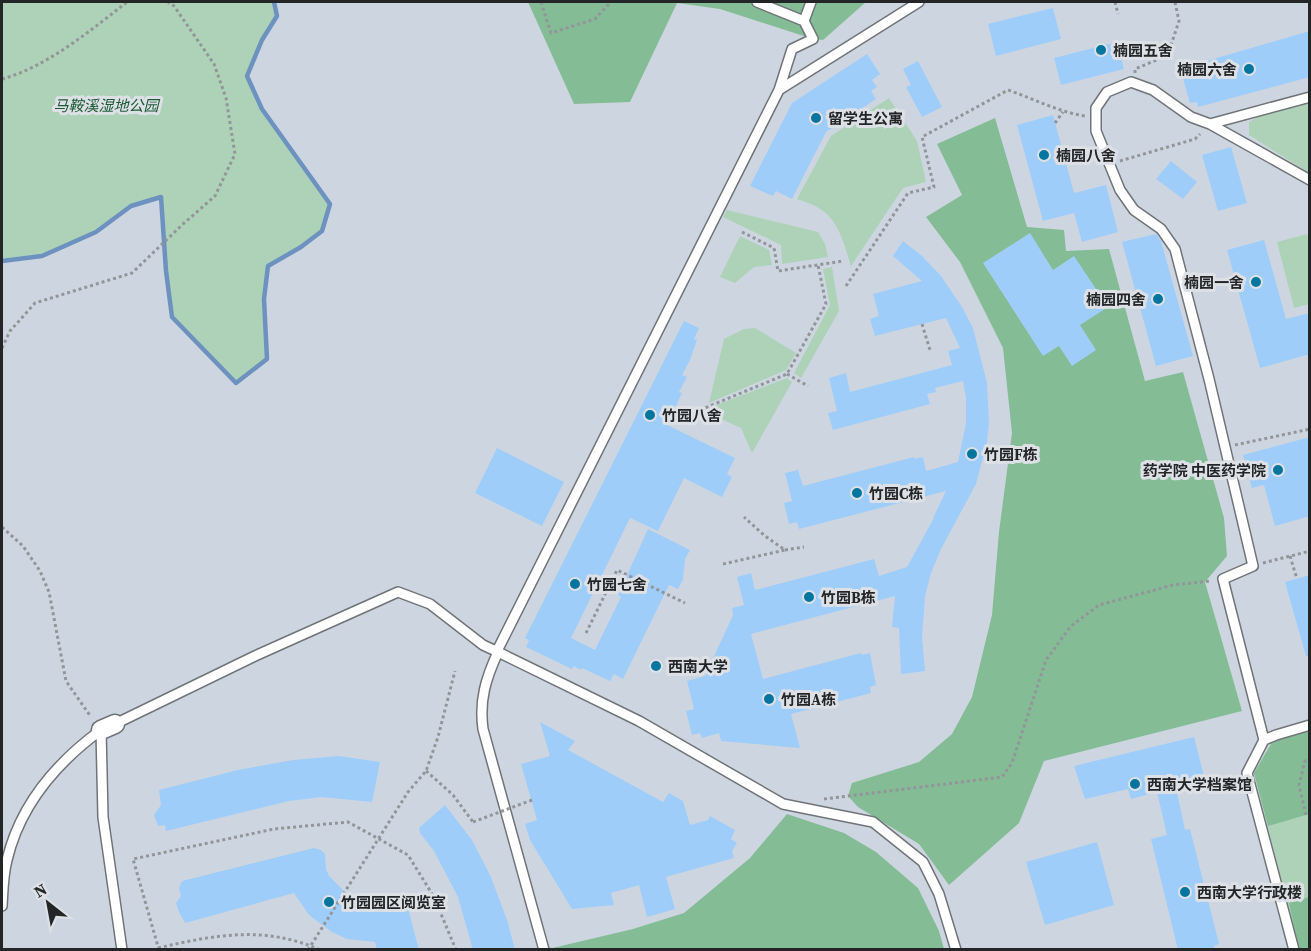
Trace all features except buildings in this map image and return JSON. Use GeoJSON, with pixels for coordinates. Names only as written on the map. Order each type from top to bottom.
{"type":"FeatureCollection","features":[{"type":"Feature","properties":{"kind":"lane"},"geometry":{"type":"LineString","coordinates":[[544,950],[483,729],[481,701],[484,687],[497,651],[779,90],[792,49],[813,39],[804,21],[757,2]]}},
{"type":"Feature","properties":{"kind":"lane"},"geometry":{"type":"LineString","coordinates":[[804,21],[811,2]]}},
{"type":"Feature","properties":{"kind":"lane"},"geometry":{"type":"LineString","coordinates":[[779,90],[920,2]]}},
{"type":"Feature","properties":{"kind":"lane"},"geometry":{"type":"LineString","coordinates":[[1264,740],[1223,579],[1253,566],[1175,249],[1161,229],[1134,210],[1120,190],[1096,130],[1096,108],[1107,92],[1131,82],[1153,90],[1191,117],[1210,124],[1310,180]]}},
{"type":"Feature","properties":{"kind":"lane"},"geometry":{"type":"LineString","coordinates":[[1210,124],[1310,97]]}},
{"type":"Feature","properties":{"kind":"lane"},"geometry":{"type":"LineString","coordinates":[[2,906],[7,861],[20,820],[36,794],[78,747],[108,727],[255,656],[398,592],[430,604],[483,645],[639,721],[783,804],[873,822],[923,862],[939,894],[956,950]]}},
{"type":"Feature","properties":{"kind":"lane"},"geometry":{"type":"LineString","coordinates":[[1294,950],[1247,772],[1264,740],[1310,725]]}},
{"type":"Feature","properties":{"kind":"lane"},"geometry":{"type":"LineString","coordinates":[[108,727],[104,817],[122,950]]}},
{"type":"Feature","properties":{"kind":"path"},"geometry":{"type":"LineString","coordinates":[[2,79],[19,74],[44,61],[127,2]]}},
{"type":"Feature","properties":{"kind":"path"},"geometry":{"type":"LineString","coordinates":[[2,348],[10,331],[35,303],[132,273],[215,196],[235,154],[226,98],[214,64],[174,6],[168,2]]}},
{"type":"Feature","properties":{"kind":"path"},"geometry":{"type":"LineString","coordinates":[[540,2],[551,33],[594,19],[611,2]]}},
{"type":"Feature","properties":{"kind":"path"},"geometry":{"type":"LineString","coordinates":[[1115,2],[1118,14]]}},
{"type":"Feature","properties":{"kind":"path"},"geometry":{"type":"LineString","coordinates":[[1136,84],[1135,69],[1158,59],[1171,45],[1179,21],[1175,2]]}},
{"type":"Feature","properties":{"kind":"path"},"geometry":{"type":"LineString","coordinates":[[846,286],[908,193],[934,187],[922,137],[1008,90],[1043,102],[1063,112],[1096,118]]}},
{"type":"Feature","properties":{"kind":"path"},"geometry":{"type":"LineString","coordinates":[[1055,123],[1063,112]]}},
{"type":"Feature","properties":{"kind":"path"},"geometry":{"type":"LineString","coordinates":[[1109,164],[1195,139],[1210,124]]}},
{"type":"Feature","properties":{"kind":"path"},"geometry":{"type":"LineString","coordinates":[[742,232],[774,248],[778,271],[843,261]]}},
{"type":"Feature","properties":{"kind":"path"},"geometry":{"type":"LineString","coordinates":[[700,410],[787,374],[826,304],[818,265]]}},
{"type":"Feature","properties":{"kind":"path"},"geometry":{"type":"LineString","coordinates":[[922,324],[930,350]]}},
{"type":"Feature","properties":{"kind":"path"},"geometry":{"type":"LineString","coordinates":[[787,374],[808,386]]}},
{"type":"Feature","properties":{"kind":"path"},"geometry":{"type":"LineString","coordinates":[[1225,448],[1310,429]]}},
{"type":"Feature","properties":{"kind":"path"},"geometry":{"type":"LineString","coordinates":[[744,517],[785,550]]}},
{"type":"Feature","properties":{"kind":"path"},"geometry":{"type":"LineString","coordinates":[[2,527],[23,546],[40,571],[49,592],[66,681],[108,727]]}},
{"type":"Feature","properties":{"kind":"path"},"geometry":{"type":"LineString","coordinates":[[723,564],[804,547]]}},
{"type":"Feature","properties":{"kind":"path"},"geometry":{"type":"LineString","coordinates":[[1253,566],[1310,551]]}},
{"type":"Feature","properties":{"kind":"path"},"geometry":{"type":"LineString","coordinates":[[1290,556],[1297,579]]}},
{"type":"Feature","properties":{"kind":"path"},"geometry":{"type":"LineString","coordinates":[[586,633],[617,570],[685,603]]}},
{"type":"Feature","properties":{"kind":"path"},"geometry":{"type":"LineString","coordinates":[[815,800],[1002,777],[1012,763],[1046,660],[1071,626],[1099,605],[1173,585],[1223,579]]}},
{"type":"Feature","properties":{"kind":"path"},"geometry":{"type":"LineString","coordinates":[[308,950],[378,837],[408,792],[426,771],[438,737],[455,671]]}},
{"type":"Feature","properties":{"kind":"path"},"geometry":{"type":"LineString","coordinates":[[1306,815],[1299,785],[1305,761],[1310,760]]}},
{"type":"Feature","properties":{"kind":"path"},"geometry":{"type":"LineString","coordinates":[[426,771],[453,795],[473,822],[532,800]]}},
{"type":"Feature","properties":{"kind":"path"},"geometry":{"type":"LineString","coordinates":[[320,950],[288,937],[234,933],[203,937],[158,949],[133,859],[274,829],[348,822],[408,855],[434,897],[456,950]]}},
{"type":"Feature","properties":{"kind":"shaded area","name":"西南大学"},"geometry":{"type":"Polygon","coordinates":[[[274,2],[1309,2],[1309,949],[2,949],[2,261],[42,256],[96,232],[131,206],[161,197],[166,271],[267,359],[264,299],[268,266],[301,247],[321,231],[312,177],[262,109],[247,76],[262,40],[277,16],[274,2]]]}},
{"type":"Feature","properties":{"kind":"green space","name":"马鞍溪湿地公园"},"geometry":{"type":"Polygon","coordinates":[[[2,2],[274,2],[277,16],[262,40],[247,76],[262,109],[330,204],[322,231],[301,247],[268,266],[264,299],[267,359],[236,383],[172,317],[161,197],[131,206],[96,232],[42,256],[2,261],[2,2]]]}},
{"type":"Feature","properties":{"kind":"green space"},"geometry":{"type":"Polygon","coordinates":[[[528,2],[866,2],[823,40],[813,39],[720,9],[677,3],[630,102],[574,104],[528,2]]]}},
{"type":"Feature","properties":{"kind":"green space"},"geometry":{"type":"Polygon","coordinates":[[[889,98],[917,141],[926,182],[903,188],[851,266],[834,222],[817,207],[797,199],[831,136],[889,98]]]}},
{"type":"Feature","properties":{"kind":"green space"},"geometry":{"type":"Polygon","coordinates":[[[1310,103],[1309,173],[1249,135],[1249,122],[1262,115],[1310,103]]]}},
{"type":"Feature","properties":{"kind":"green space"},"geometry":{"type":"Polygon","coordinates":[[[995,118],[1027,227],[1064,230],[1066,251],[1109,249],[1145,381],[1183,372],[1224,518],[1227,556],[1205,582],[1242,711],[1044,761],[1019,823],[949,885],[919,844],[858,807],[848,796],[852,783],[919,762],[952,734],[972,697],[992,615],[999,532],[1012,433],[1003,348],[960,262],[926,217],[962,195],[937,144],[995,118]]]}},
{"type":"Feature","properties":{"kind":"green space"},"geometry":{"type":"Polygon","coordinates":[[[727,210],[818,232],[825,244],[828,257],[782,264],[781,245],[723,217],[727,210]]]}},
{"type":"Feature","properties":{"kind":"green space"},"geometry":{"type":"Polygon","coordinates":[[[1307,234],[1310,243],[1309,304],[1294,308],[1277,242],[1307,234]]]}},
{"type":"Feature","properties":{"kind":"green space"},"geometry":{"type":"Polygon","coordinates":[[[740,236],[769,250],[772,265],[754,267],[735,283],[720,277],[740,236]]]}},
{"type":"Feature","properties":{"kind":"green space"},"geometry":{"type":"Polygon","coordinates":[[[832,267],[839,311],[801,378],[794,373],[830,305],[823,269],[832,267]]]}},
{"type":"Feature","properties":{"kind":"green space"},"geometry":{"type":"Polygon","coordinates":[[[755,328],[796,353],[786,370],[709,403],[724,339],[744,329],[755,328]]]}},
{"type":"Feature","properties":{"kind":"green space"},"geometry":{"type":"Polygon","coordinates":[[[787,378],[792,382],[752,453],[741,428],[706,412],[709,408],[787,378]]]}},
{"type":"Feature","properties":{"kind":"green space"},"geometry":{"type":"Polygon","coordinates":[[[1309,725],[1309,949],[1299,949],[1254,773],[1309,725]]]}},
{"type":"Feature","properties":{"kind":"green space"},"geometry":{"type":"Polygon","coordinates":[[[1309,725],[1309,814],[1268,826],[1254,773],[1276,735],[1309,725]]]}},
{"type":"Feature","properties":{"kind":"green space"},"geometry":{"type":"Polygon","coordinates":[[[787,814],[844,833],[876,852],[918,888],[939,931],[944,949],[544,950],[633,929],[684,913],[750,858],[787,814]]]}},
{"type":"Feature","properties":{"kind":"green space"},"geometry":{"type":"Polygon","coordinates":[[[1309,897],[1309,949],[1299,949],[1289,903],[1309,897]]]}},
{"type":"Feature","properties":{"kind":"waterway"},"geometry":{"type":"LineString","coordinates":[[2,261],[42,256],[96,232],[131,206],[161,197],[172,317],[236,383],[267,359],[264,299],[268,266],[301,247],[322,231],[330,204],[262,109],[247,76],[262,40],[277,16],[274,2]]}},
{"type":"Feature","properties":{"kind":"place","name":"楠园五舍"},"geometry":{"type":"Point","coordinates":[1101,50]}},
{"type":"Feature","properties":{"kind":"place","name":"楠园六舍"},"geometry":{"type":"Point","coordinates":[1249,69]}},
{"type":"Feature","properties":{"kind":"place","name":"留学生公寓"},"geometry":{"type":"Point","coordinates":[816,118]}},
{"type":"Feature","properties":{"kind":"place","name":"楠园八舍"},"geometry":{"type":"Point","coordinates":[1044,155]}},
{"type":"Feature","properties":{"kind":"place","name":"楠园一舍"},"geometry":{"type":"Point","coordinates":[1256,282]}},
{"type":"Feature","properties":{"kind":"place","name":"楠园四舍"},"geometry":{"type":"Point","coordinates":[1158,299]}},
{"type":"Feature","properties":{"kind":"place","name":"竹园八舍"},"geometry":{"type":"Point","coordinates":[650,415]}},
{"type":"Feature","properties":{"kind":"place","name":"竹园F栋"},"geometry":{"type":"Point","coordinates":[972,454]}},
{"type":"Feature","properties":{"kind":"place","name":"药学院 中医药学院"},"geometry":{"type":"Point","coordinates":[1278,470]}},
{"type":"Feature","properties":{"kind":"place","name":"竹园C栋"},"geometry":{"type":"Point","coordinates":[857,493]}},
{"type":"Feature","properties":{"kind":"place","name":"竹园七舍"},"geometry":{"type":"Point","coordinates":[575,584]}},
{"type":"Feature","properties":{"kind":"place","name":"竹园B栋"},"geometry":{"type":"Point","coordinates":[809,597]}},
{"type":"Feature","properties":{"kind":"place","name":"西南大学"},"geometry":{"type":"Point","coordinates":[656,666]}},
{"type":"Feature","properties":{"kind":"place","name":"竹园A栋"},"geometry":{"type":"Point","coordinates":[769,699]}},
{"type":"Feature","properties":{"kind":"place","name":"西南大学档案馆"},"geometry":{"type":"Point","coordinates":[1135,784]}},
{"type":"Feature","properties":{"kind":"place","name":"西南大学行政楼"},"geometry":{"type":"Point","coordinates":[1185,892]}},
{"type":"Feature","properties":{"kind":"place","name":"竹园园区阅览室"},"geometry":{"type":"Point","coordinates":[329,902]}}]}
